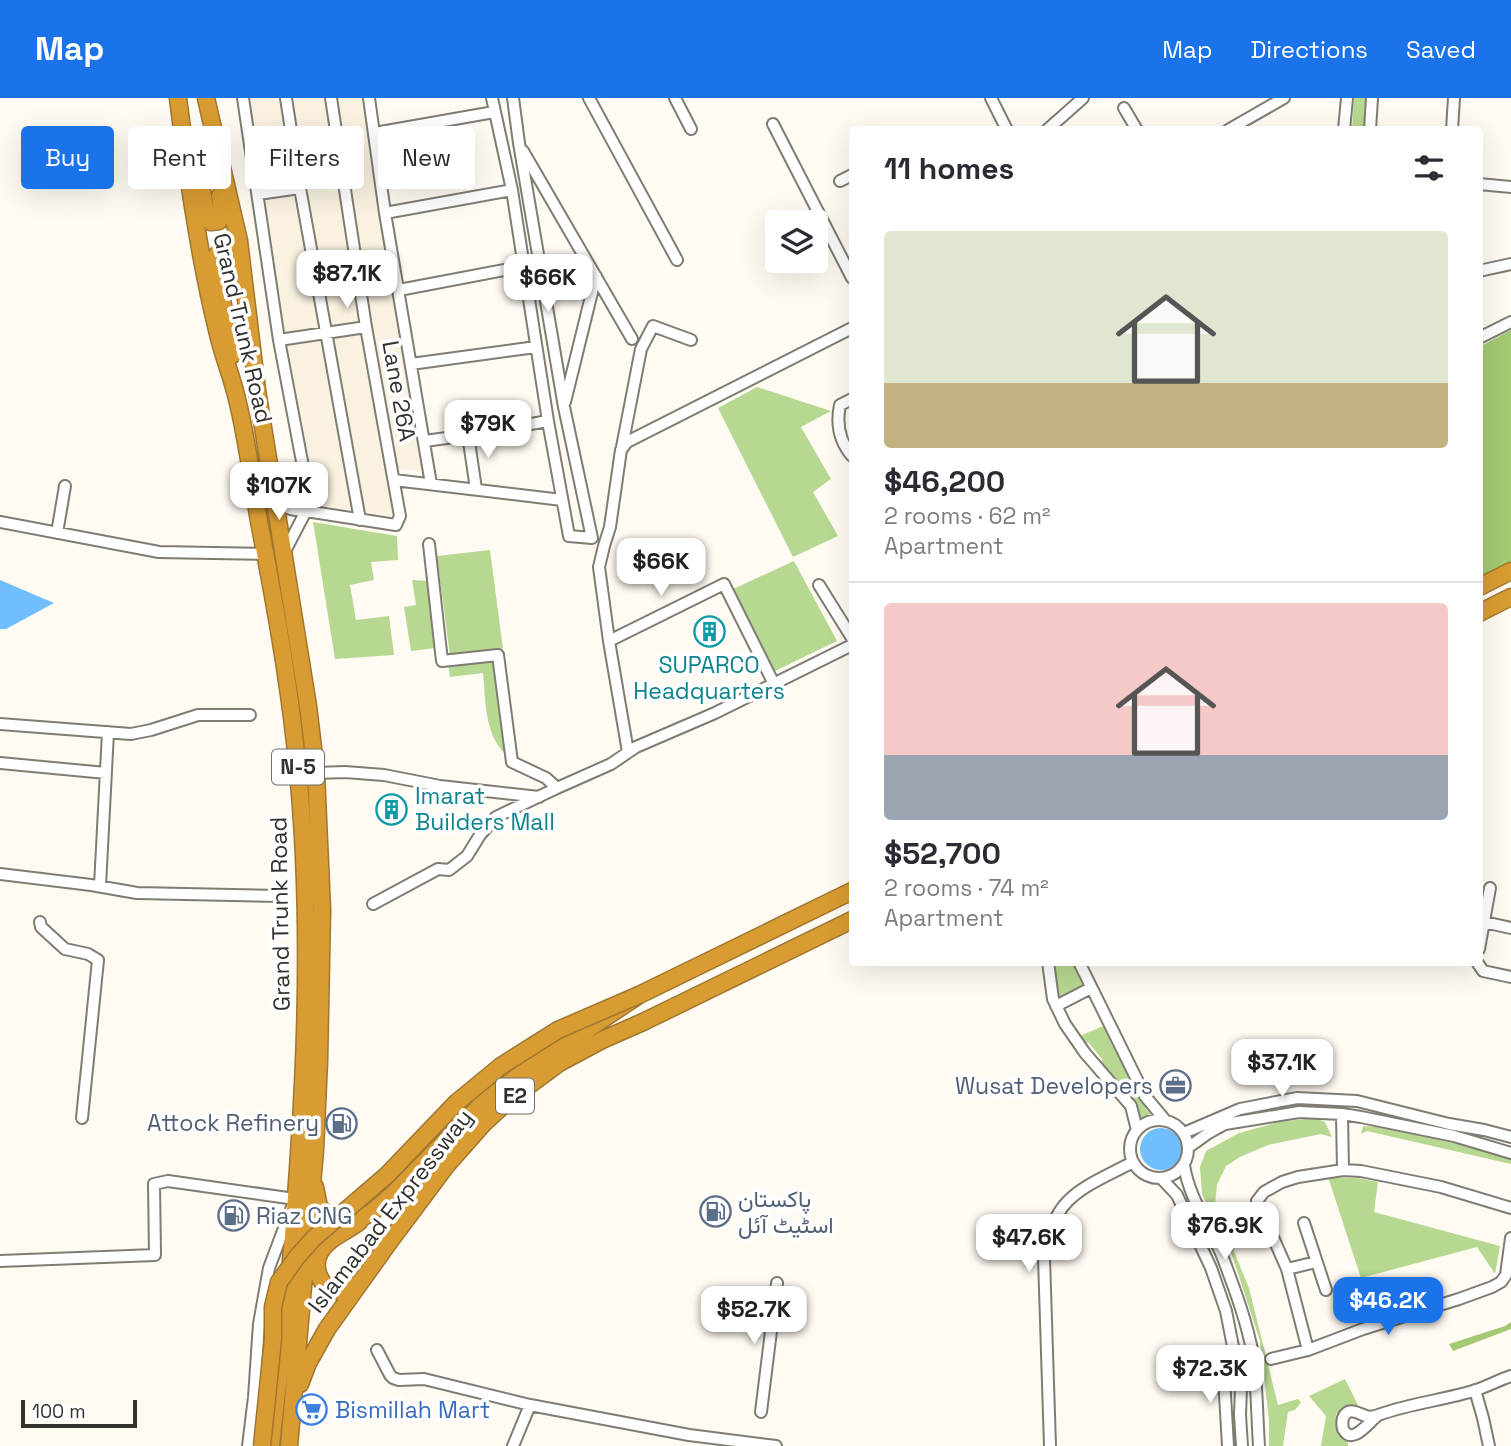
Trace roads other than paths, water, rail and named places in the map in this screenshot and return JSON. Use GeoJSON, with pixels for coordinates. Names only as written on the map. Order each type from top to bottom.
{"type":"FeatureCollection","features":[{"type":"Feature","properties":{"kind":"highway","name":"Grand Trunk Road"},"geometry":{"type":"LineString","coordinates":[[178,98],[207,285],[218,337],[237,399],[265,554],[287,681],[302,810],[306,1011],[288,1298],[271,1446]]}},
{"type":"Feature","properties":{"kind":"highway"},"geometry":{"type":"LineString","coordinates":[[185,98],[206,214],[211,222],[219,221],[222,203],[208,138],[206,101]]}},
{"type":"Feature","properties":{"kind":"highway","name":"Grand Trunk Road"},"geometry":{"type":"LineString","coordinates":[[206,101],[239,242],[257,390],[308,706],[316,773],[323,910],[319,1061],[313,1171],[289,1446]]}},
{"type":"Feature","properties":{"kind":"highway"},"geometry":{"type":"LineString","coordinates":[[237,399],[229,333],[216,266],[216,256],[222,250],[228,250],[234,255],[248,352],[257,390]]}},
{"type":"Feature","properties":{"kind":"highway"},"geometry":{"type":"LineString","coordinates":[[1483,585],[1511,570]]}},
{"type":"Feature","properties":{"kind":"highway"},"geometry":{"type":"LineString","coordinates":[[1483,611],[1511,597]]}},
{"type":"Feature","properties":{"kind":"highway"},"geometry":{"type":"LineString","coordinates":[[262,1446],[274,1307],[279,1282],[314,1238],[387,1175],[456,1103],[501,1066],[558,1030],[639,995],[849,892]]}},
{"type":"Feature","properties":{"kind":"highway","name":"Islamabad Expressway"},"geometry":{"type":"LineString","coordinates":[[293,1403],[308,1363],[327,1329],[446,1166],[484,1123],[533,1081],[559,1063],[849,921]]}},
{"type":"Feature","properties":{"kind":"highway"},"geometry":{"type":"LineString","coordinates":[[360,1283],[340,1291],[324,1285],[317,1268],[318,1257],[326,1244],[393,1194],[485,1101],[639,995]]}},
{"type":"Feature","properties":{"kind":"highway"},"geometry":{"type":"LineString","coordinates":[[313,1171],[320,1207],[330,1217],[342,1223],[355,1221],[371,1213]]}},
{"type":"Feature","properties":{"kind":"street"},"geometry":{"type":"LineString","coordinates":[[243,98],[279,340],[308,493],[306,510],[283,555]]}},
{"type":"Feature","properties":{"kind":"street"},"geometry":{"type":"LineString","coordinates":[[286,98],[290,126]]}},
{"type":"Feature","properties":{"kind":"street","name":"Lane 26A"},"geometry":{"type":"LineString","coordinates":[[331,98],[366,327],[400,516],[396,525],[360,520]]}},
{"type":"Feature","properties":{"kind":"street"},"geometry":{"type":"LineString","coordinates":[[369,98],[385,213],[431,484]]}},
{"type":"Feature","properties":{"kind":"street"},"geometry":{"type":"LineString","coordinates":[[492,98],[512,190],[569,536],[592,538],[564,407],[513,98]]}},
{"type":"Feature","properties":{"kind":"street"},"geometry":{"type":"LineString","coordinates":[[589,98],[677,260]]}},
{"type":"Feature","properties":{"kind":"street"},"geometry":{"type":"LineString","coordinates":[[675,98],[691,129]]}},
{"type":"Feature","properties":{"kind":"street"},"geometry":{"type":"LineString","coordinates":[[991,98],[1005,126]]}},
{"type":"Feature","properties":{"kind":"street"},"geometry":{"type":"LineString","coordinates":[[1052,126],[1083,98]]}},
{"type":"Feature","properties":{"kind":"street"},"geometry":{"type":"LineString","coordinates":[[1235,126],[1284,98]]}},
{"type":"Feature","properties":{"kind":"street"},"geometry":{"type":"LineString","coordinates":[[1344,126],[1347,98]]}},
{"type":"Feature","properties":{"kind":"street"},"geometry":{"type":"LineString","coordinates":[[1370,126],[1372,98]]}},
{"type":"Feature","properties":{"kind":"street"},"geometry":{"type":"LineString","coordinates":[[1452,126],[1454,98]]}},
{"type":"Feature","properties":{"kind":"street"},"geometry":{"type":"LineString","coordinates":[[1124,108],[1135,126]]}},
{"type":"Feature","properties":{"kind":"street"},"geometry":{"type":"LineString","coordinates":[[375,133],[494,112]]}},
{"type":"Feature","properties":{"kind":"street"},"geometry":{"type":"LineString","coordinates":[[773,124],[849,272]]}},
{"type":"Feature","properties":{"kind":"street"},"geometry":{"type":"LineString","coordinates":[[519,143],[632,340]]}},
{"type":"Feature","properties":{"kind":"street"},"geometry":{"type":"LineString","coordinates":[[840,181],[849,176]]}},
{"type":"Feature","properties":{"kind":"street"},"geometry":{"type":"LineString","coordinates":[[1483,184],[1511,187]]}},
{"type":"Feature","properties":{"kind":"street"},"geometry":{"type":"LineString","coordinates":[[258,194],[293,189]]}},
{"type":"Feature","properties":{"kind":"street"},"geometry":{"type":"LineString","coordinates":[[273,493],[285,508],[360,520],[300,189]]}},
{"type":"Feature","properties":{"kind":"street"},"geometry":{"type":"LineString","coordinates":[[385,213],[512,190]]}},
{"type":"Feature","properties":{"kind":"street"},"geometry":{"type":"LineString","coordinates":[[1483,270],[1511,264]]}},
{"type":"Feature","properties":{"kind":"street"},"geometry":{"type":"LineString","coordinates":[[399,290],[524,267]]}},
{"type":"Feature","properties":{"kind":"street"},"geometry":{"type":"LineString","coordinates":[[564,407],[596,276]]}},
{"type":"Feature","properties":{"kind":"street"},"geometry":{"type":"LineString","coordinates":[[1483,336],[1511,322]]}},
{"type":"Feature","properties":{"kind":"street"},"geometry":{"type":"LineString","coordinates":[[628,752],[599,567],[610,527],[621,450],[641,349],[653,326],[691,340]]}},
{"type":"Feature","properties":{"kind":"street"},"geometry":{"type":"LineString","coordinates":[[279,340],[366,327]]}},
{"type":"Feature","properties":{"kind":"street"},"geometry":{"type":"LineString","coordinates":[[621,450],[627,442],[849,330]]}},
{"type":"Feature","properties":{"kind":"street"},"geometry":{"type":"LineString","coordinates":[[411,365],[536,346]]}},
{"type":"Feature","properties":{"kind":"street"},"geometry":{"type":"LineString","coordinates":[[849,400],[840,405],[837,420],[849,452]]}},
{"type":"Feature","properties":{"kind":"street"},"geometry":{"type":"LineString","coordinates":[[425,441],[548,421]]}},
{"type":"Feature","properties":{"kind":"street"},"geometry":{"type":"LineString","coordinates":[[468,435],[476,489]]}},
{"type":"Feature","properties":{"kind":"street"},"geometry":{"type":"LineString","coordinates":[[394,480],[562,500]]}},
{"type":"Feature","properties":{"kind":"street"},"geometry":{"type":"LineString","coordinates":[[57,533],[65,486]]}},
{"type":"Feature","properties":{"kind":"street"},"geometry":{"type":"LineString","coordinates":[[0,522],[159,552],[265,554]]}},
{"type":"Feature","properties":{"kind":"street"},"geometry":{"type":"LineString","coordinates":[[429,544],[442,661],[498,655],[512,762],[545,778],[557,788]]}},
{"type":"Feature","properties":{"kind":"street"},"geometry":{"type":"LineString","coordinates":[[609,641],[724,584],[774,684]]}},
{"type":"Feature","properties":{"kind":"street"},"geometry":{"type":"LineString","coordinates":[[819,586],[849,633]]}},
{"type":"Feature","properties":{"kind":"street"},"geometry":{"type":"LineString","coordinates":[[373,904],[438,869],[449,870],[467,856],[496,817],[611,764],[636,747],[715,713],[849,646]]}},
{"type":"Feature","properties":{"kind":"street"},"geometry":{"type":"LineString","coordinates":[[0,724],[131,734],[198,715],[250,715]]}},
{"type":"Feature","properties":{"kind":"street"},"geometry":{"type":"LineString","coordinates":[[100,886],[108,732]]}},
{"type":"Feature","properties":{"kind":"street"},"geometry":{"type":"LineString","coordinates":[[0,763],[106,773]]}},
{"type":"Feature","properties":{"kind":"street"},"geometry":{"type":"LineString","coordinates":[[316,773],[384,775],[440,786],[539,797]]}},
{"type":"Feature","properties":{"kind":"street"},"geometry":{"type":"LineString","coordinates":[[0,874],[137,893],[280,896]]}},
{"type":"Feature","properties":{"kind":"street"},"geometry":{"type":"LineString","coordinates":[[1483,927],[1490,888]]}},
{"type":"Feature","properties":{"kind":"street"},"geometry":{"type":"LineString","coordinates":[[40,922],[41,928],[65,949],[88,954],[98,960],[82,1118]]}},
{"type":"Feature","properties":{"kind":"street"},"geometry":{"type":"LineString","coordinates":[[1484,922],[1511,928]]}},
{"type":"Feature","properties":{"kind":"street"},"geometry":{"type":"LineString","coordinates":[[1048,966],[1051,991],[1056,1006],[1073,1037],[1131,1106],[1138,1129]]}},
{"type":"Feature","properties":{"kind":"street"},"geometry":{"type":"LineString","coordinates":[[1081,966],[1145,1096],[1165,1120]]}},
{"type":"Feature","properties":{"kind":"street"},"geometry":{"type":"LineString","coordinates":[[1480,966],[1483,971],[1511,976]]}},
{"type":"Feature","properties":{"kind":"street"},"geometry":{"type":"LineString","coordinates":[[1056,1006],[1091,988]]}},
{"type":"Feature","properties":{"kind":"street"},"geometry":{"type":"LineString","coordinates":[[1184,1133],[1240,1109],[1297,1098],[1357,1101],[1511,1153]]}},
{"type":"Feature","properties":{"kind":"street"},"geometry":{"type":"LineString","coordinates":[[1189,1147],[1225,1124],[1299,1112],[1342,1114],[1448,1130],[1484,1130],[1511,1137]]}},
{"type":"Feature","properties":{"kind":"street"},"geometry":{"type":"LineString","coordinates":[[1342,1114],[1343,1170]]}},
{"type":"Feature","properties":{"kind":"street"},"geometry":{"type":"LineString","coordinates":[[1165,1120],[1172,1122],[1184,1133],[1189,1147],[1187,1160],[1178,1172],[1161,1178],[1149,1176],[1139,1170],[1133,1162],[1130,1149],[1138,1129],[1145,1123],[1165,1120]]}},
{"type":"Feature","properties":{"kind":"street"},"geometry":{"type":"LineString","coordinates":[[1049,1446],[1044,1258],[1048,1238],[1056,1216],[1067,1201],[1090,1184],[1133,1162]]}},
{"type":"Feature","properties":{"kind":"street"},"geometry":{"type":"LineString","coordinates":[[1184,1165],[1186,1180],[1222,1254],[1243,1315],[1254,1368],[1259,1446]]}},
{"type":"Feature","properties":{"kind":"street"},"geometry":{"type":"LineString","coordinates":[[1308,1350],[1287,1269],[1257,1201],[1264,1192],[1298,1177],[1343,1170],[1361,1171],[1441,1187],[1511,1208]]}},
{"type":"Feature","properties":{"kind":"street"},"geometry":{"type":"LineString","coordinates":[[1161,1178],[1177,1195],[1211,1268],[1226,1311],[1241,1387],[1241,1446]]}},
{"type":"Feature","properties":{"kind":"street"},"geometry":{"type":"LineString","coordinates":[[0,1261],[155,1255],[154,1184],[168,1181],[295,1199],[268,1268],[259,1324],[248,1446]]}},
{"type":"Feature","properties":{"kind":"street"},"geometry":{"type":"LineString","coordinates":[[1304,1223],[1326,1290]]}},
{"type":"Feature","properties":{"kind":"street"},"geometry":{"type":"LineString","coordinates":[[1271,1359],[1308,1350],[1492,1287],[1506,1275],[1511,1238]]}},
{"type":"Feature","properties":{"kind":"street"},"geometry":{"type":"LineString","coordinates":[[1287,1269],[1316,1262]]}},
{"type":"Feature","properties":{"kind":"street"},"geometry":{"type":"LineString","coordinates":[[761,1412],[778,1283]]}},
{"type":"Feature","properties":{"kind":"street"},"geometry":{"type":"LineString","coordinates":[[377,1350],[393,1378],[399,1380],[424,1379],[530,1405],[689,1435],[776,1446]]}},
{"type":"Feature","properties":{"kind":"street"},"geometry":{"type":"LineString","coordinates":[[1223,1362],[1228,1446]]}},
{"type":"Feature","properties":{"kind":"street"},"geometry":{"type":"LineString","coordinates":[[1376,1417],[1393,1410],[1475,1390],[1511,1376]]}},
{"type":"Feature","properties":{"kind":"street"},"geometry":{"type":"LineString","coordinates":[[1475,1390],[1489,1446]]}},
{"type":"Feature","properties":{"kind":"street"},"geometry":{"type":"LineString","coordinates":[[513,1446],[530,1405]]}},
{"type":"Feature","properties":{"kind":"water"},"geometry":{"type":"Polygon","coordinates":[[[0,580],[54,603],[6,629],[0,629],[0,580]]]}},
{"type":"Feature","properties":{"kind":"water"},"geometry":{"type":"Polygon","coordinates":[[[1161,1128],[1176,1134],[1182,1149],[1176,1164],[1161,1170],[1146,1164],[1140,1149],[1146,1134],[1161,1128]]]}},
{"type":"Feature","properties":{"kind":"place","name":"SUPARCO Headquarters"},"geometry":{"type":"Point","coordinates":[709,631]}},
{"type":"Feature","properties":{"kind":"place","name":"Imarat Builders Mall"},"geometry":{"type":"Point","coordinates":[392,809]}},
{"type":"Feature","properties":{"kind":"place","name":"Wusat Developers"},"geometry":{"type":"Point","coordinates":[1176,1086]}},
{"type":"Feature","properties":{"kind":"place","name":"Attock Refinery"},"geometry":{"type":"Point","coordinates":[342,1123]}},
{"type":"Feature","properties":{"kind":"place","name":"پاکستان اسٹیٹ آئل"},"geometry":{"type":"Point","coordinates":[715,1212]}},
{"type":"Feature","properties":{"kind":"place","name":"Riaz CNG"},"geometry":{"type":"Point","coordinates":[233,1216]}},
{"type":"Feature","properties":{"kind":"place","name":"Bismillah Mart"},"geometry":{"type":"Point","coordinates":[312,1410]}}]}
